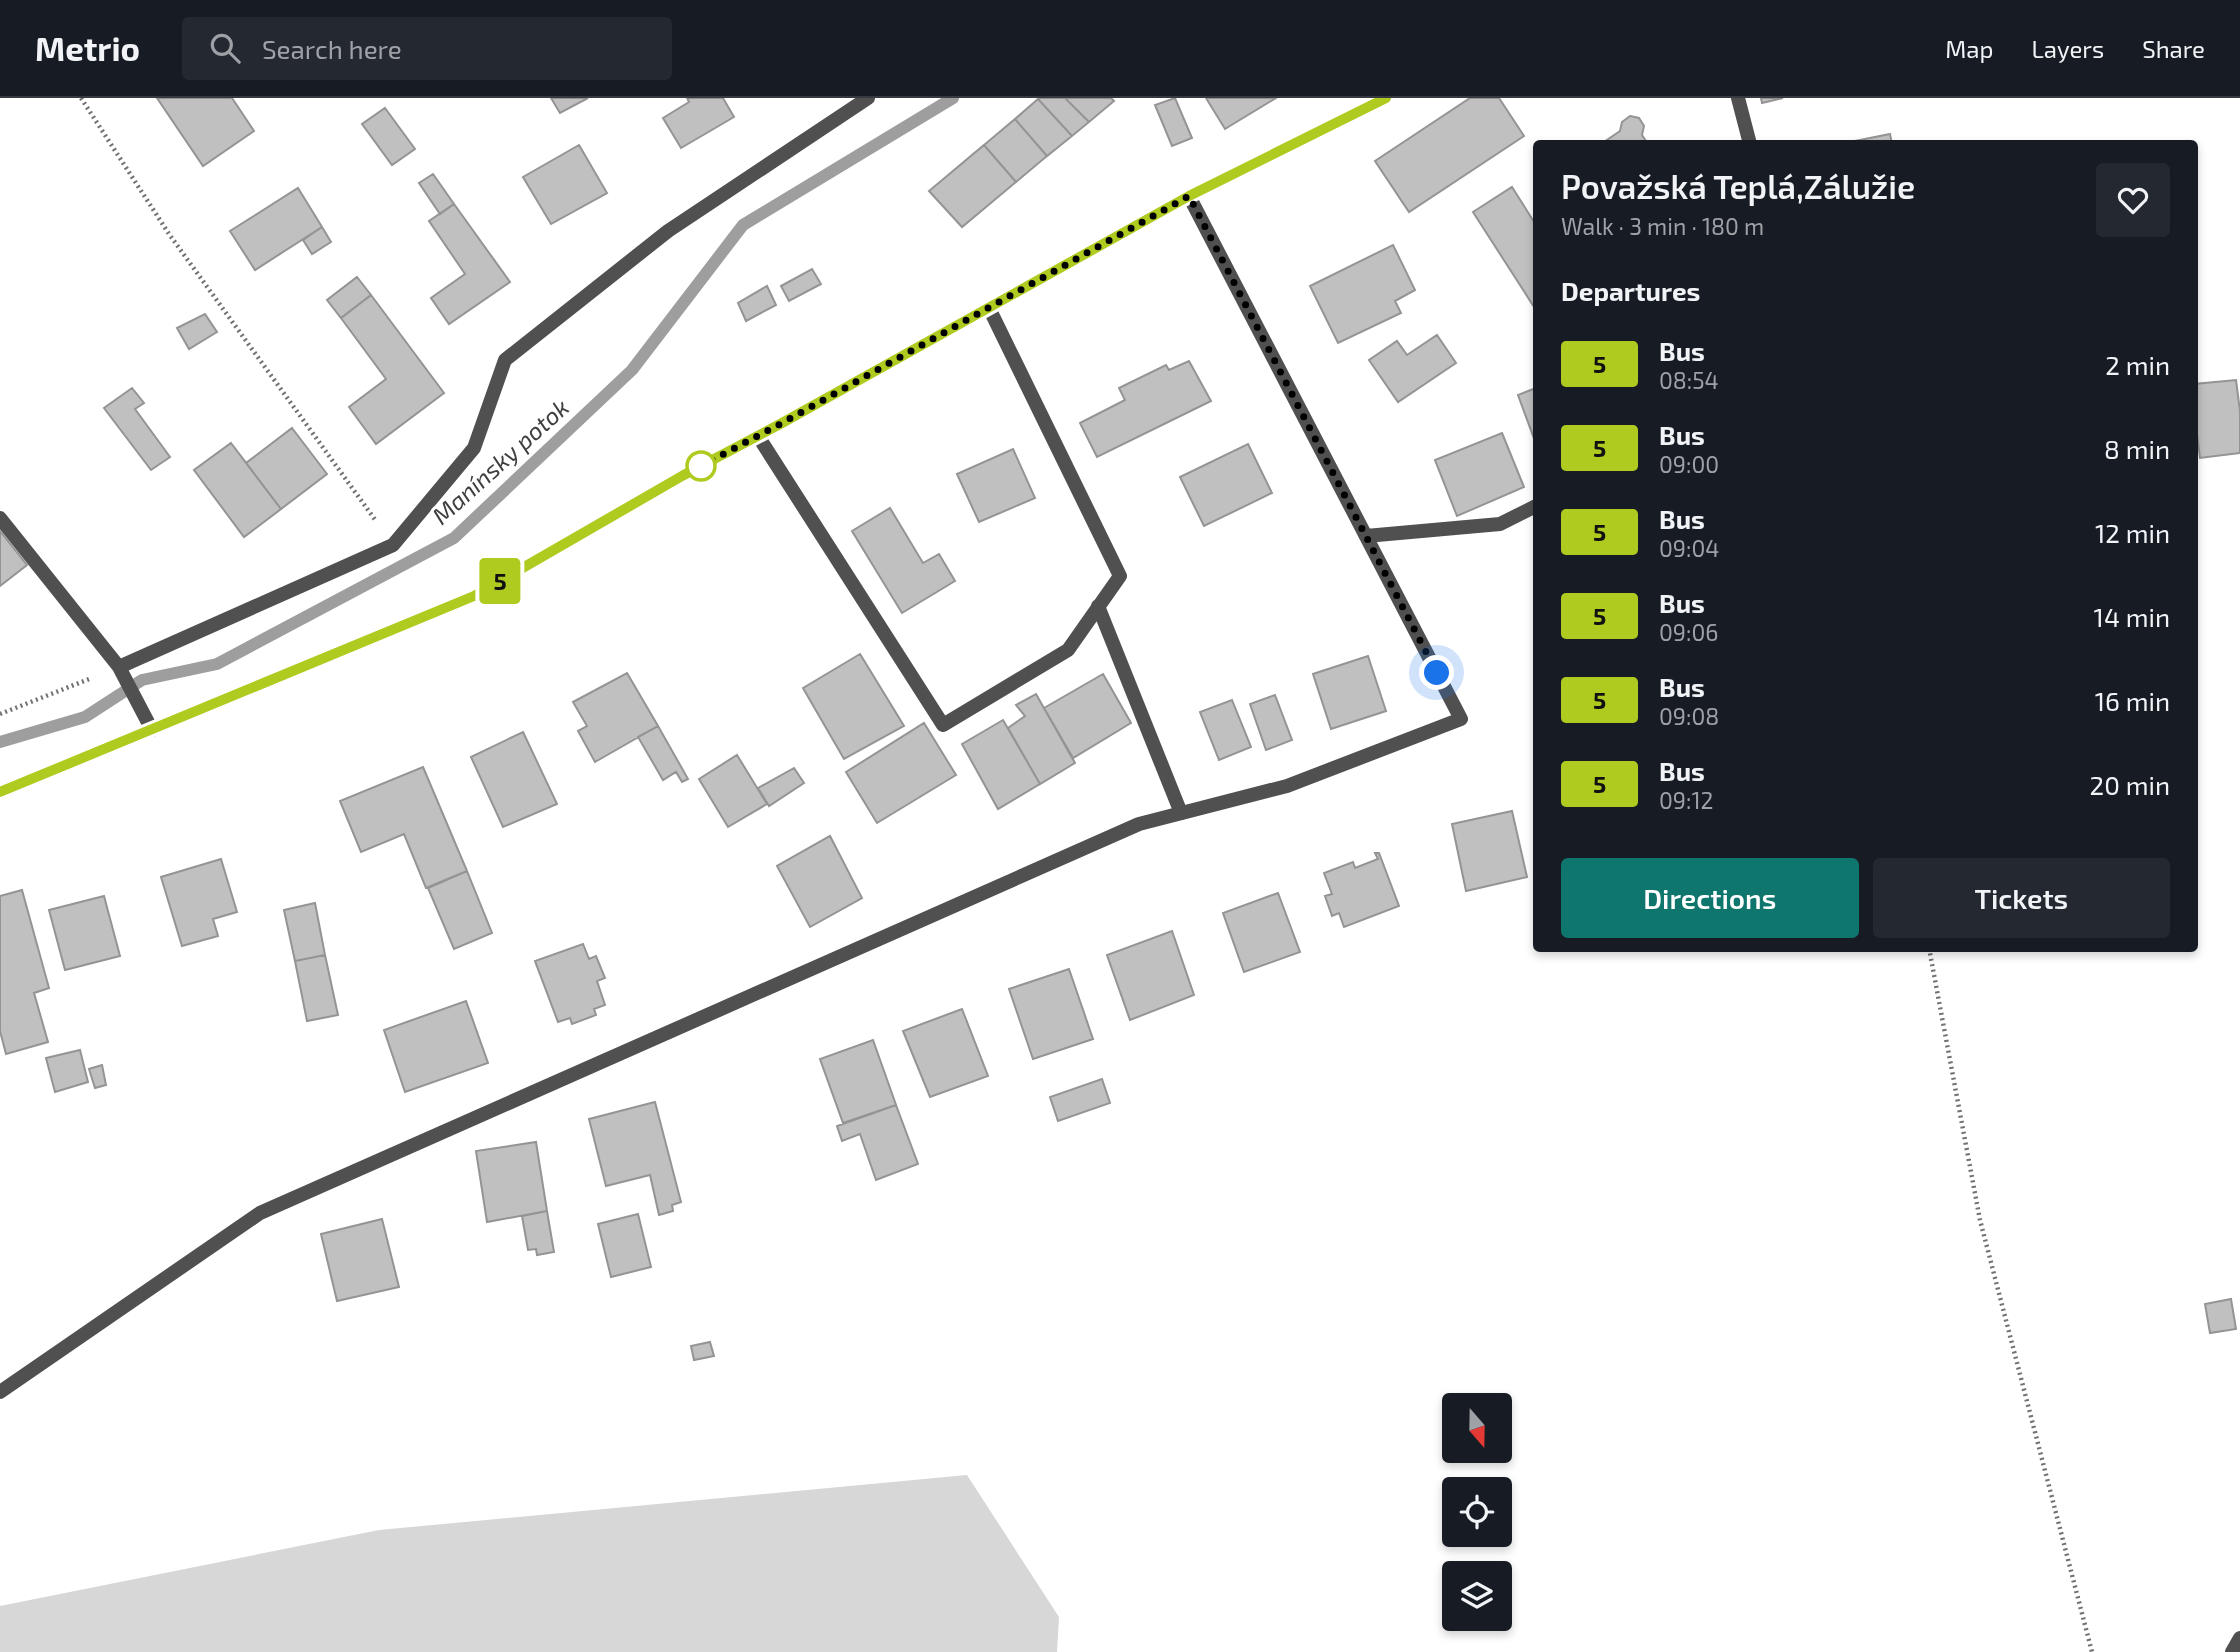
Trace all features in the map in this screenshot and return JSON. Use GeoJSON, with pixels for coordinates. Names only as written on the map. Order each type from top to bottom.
{"type":"FeatureCollection","features":[{"type":"Feature","properties":{"kind":"street"},"geometry":{"type":"LineString","coordinates":[[119,667],[393,545],[474,448],[505,360],[668,231],[868,98]]}},
{"type":"Feature","properties":{"kind":"street"},"geometry":{"type":"LineString","coordinates":[[0,792],[474,596],[682,476],[1189,196],[1386,98]]}},
{"type":"Feature","properties":{"kind":"street"},"geometry":{"type":"LineString","coordinates":[[1738,98],[1749,140]]}},
{"type":"Feature","properties":{"kind":"street"},"geometry":{"type":"LineString","coordinates":[[0,1392],[260,1213],[1139,824],[1287,786],[1461,719],[1189,196]]}},
{"type":"Feature","properties":{"kind":"street"},"geometry":{"type":"LineString","coordinates":[[758,436],[943,726],[1068,650],[1120,576],[989,308]]}},
{"type":"Feature","properties":{"kind":"street"},"geometry":{"type":"LineString","coordinates":[[1366,536],[1500,524],[1533,508]]}},
{"type":"Feature","properties":{"kind":"street"},"geometry":{"type":"LineString","coordinates":[[0,518],[119,667],[152,730]]}},
{"type":"Feature","properties":{"kind":"street"},"geometry":{"type":"LineString","coordinates":[[1098,606],[1181,813]]}},
{"type":"Feature","properties":{"kind":"street"},"geometry":{"type":"LineString","coordinates":[[2232,1652],[2240,1638]]}},
{"type":"Feature","properties":{"kind":"path"},"geometry":{"type":"LineString","coordinates":[[81,98],[169,234],[393,545]]}},
{"type":"Feature","properties":{"kind":"path"},"geometry":{"type":"LineString","coordinates":[[0,714],[119,667]]}},
{"type":"Feature","properties":{"kind":"path"},"geometry":{"type":"LineString","coordinates":[[1930,952],[1980,1220],[2092,1652]]}},
{"type":"Feature","properties":{"kind":"shaded area"},"geometry":{"type":"Polygon","coordinates":[[[967,1475],[1059,1617],[1057,1652],[0,1652],[0,1606],[379,1530],[967,1475]]]}},
{"type":"Feature","properties":{"kind":"building"},"geometry":{"type":"Polygon","coordinates":[[[157,98],[232,98],[254,131],[203,166],[157,98]]]}},
{"type":"Feature","properties":{"kind":"building"},"geometry":{"type":"Polygon","coordinates":[[[551,98],[588,98],[560,113],[551,98]]]}},
{"type":"Feature","properties":{"kind":"building"},"geometry":{"type":"Polygon","coordinates":[[[687,98],[723,98],[734,117],[681,148],[663,118],[689,102],[687,98]]]}},
{"type":"Feature","properties":{"kind":"building"},"geometry":{"type":"Polygon","coordinates":[[[1065,98],[1089,122],[1072,136],[1038,99],[1065,98]]]}},
{"type":"Feature","properties":{"kind":"building"},"geometry":{"type":"Polygon","coordinates":[[[1065,98],[1111,98],[1114,101],[1089,122],[1065,98]]]}},
{"type":"Feature","properties":{"kind":"building"},"geometry":{"type":"Polygon","coordinates":[[[1175,98],[1192,138],[1172,146],[1155,105],[1175,98]]]}},
{"type":"Feature","properties":{"kind":"building"},"geometry":{"type":"Polygon","coordinates":[[[1206,98],[1276,98],[1225,129],[1206,98]]]}},
{"type":"Feature","properties":{"kind":"building"},"geometry":{"type":"Polygon","coordinates":[[[1470,98],[1499,98],[1524,136],[1409,212],[1375,161],[1470,98]]]}},
{"type":"Feature","properties":{"kind":"building"},"geometry":{"type":"Polygon","coordinates":[[[1761,98],[1783,98],[1762,103],[1761,98]]]}},
{"type":"Feature","properties":{"kind":"building"},"geometry":{"type":"Polygon","coordinates":[[[1038,99],[1072,136],[1047,156],[1015,119],[1038,99]]]}},
{"type":"Feature","properties":{"kind":"building"},"geometry":{"type":"Polygon","coordinates":[[[385,108],[415,149],[392,165],[362,124],[385,108]]]}},
{"type":"Feature","properties":{"kind":"building"},"geometry":{"type":"Polygon","coordinates":[[[1630,116],[1639,118],[1644,126],[1642,135],[1645,140],[1607,140],[1620,131],[1622,122],[1630,116]]]}},
{"type":"Feature","properties":{"kind":"building"},"geometry":{"type":"Polygon","coordinates":[[[1015,119],[1047,156],[1016,182],[984,145],[1015,119]]]}},
{"type":"Feature","properties":{"kind":"building"},"geometry":{"type":"Polygon","coordinates":[[[1890,134],[1891,140],[1860,140],[1890,134]]]}},
{"type":"Feature","properties":{"kind":"building"},"geometry":{"type":"Polygon","coordinates":[[[579,145],[607,193],[551,224],[523,177],[579,145]]]}},
{"type":"Feature","properties":{"kind":"building"},"geometry":{"type":"Polygon","coordinates":[[[984,145],[1016,182],[962,227],[929,191],[984,145]]]}},
{"type":"Feature","properties":{"kind":"building"},"geometry":{"type":"Polygon","coordinates":[[[433,174],[454,204],[440,214],[419,183],[433,174]]]}},
{"type":"Feature","properties":{"kind":"building"},"geometry":{"type":"Polygon","coordinates":[[[1512,187],[1533,220],[1533,305],[1473,212],[1512,187]]]}},
{"type":"Feature","properties":{"kind":"building"},"geometry":{"type":"Polygon","coordinates":[[[298,188],[322,227],[255,270],[230,231],[298,188]]]}},
{"type":"Feature","properties":{"kind":"building"},"geometry":{"type":"Polygon","coordinates":[[[454,204],[510,282],[449,324],[431,298],[465,274],[429,221],[454,204]]]}},
{"type":"Feature","properties":{"kind":"building"},"geometry":{"type":"Polygon","coordinates":[[[322,227],[331,242],[312,254],[303,240],[322,227]]]}},
{"type":"Feature","properties":{"kind":"building"},"geometry":{"type":"Polygon","coordinates":[[[1393,245],[1415,290],[1395,301],[1401,313],[1338,343],[1310,286],[1393,245]]]}},
{"type":"Feature","properties":{"kind":"building"},"geometry":{"type":"Polygon","coordinates":[[[812,269],[821,284],[789,301],[781,286],[812,269]]]}},
{"type":"Feature","properties":{"kind":"building"},"geometry":{"type":"Polygon","coordinates":[[[357,277],[371,295],[341,318],[327,300],[357,277]]]}},
{"type":"Feature","properties":{"kind":"building"},"geometry":{"type":"Polygon","coordinates":[[[767,286],[776,305],[746,321],[738,303],[767,286]]]}},
{"type":"Feature","properties":{"kind":"building"},"geometry":{"type":"Polygon","coordinates":[[[371,295],[444,393],[376,444],[349,407],[386,379],[341,318],[371,295]]]}},
{"type":"Feature","properties":{"kind":"building"},"geometry":{"type":"Polygon","coordinates":[[[205,314],[217,332],[189,349],[177,328],[205,314]]]}},
{"type":"Feature","properties":{"kind":"building"},"geometry":{"type":"Polygon","coordinates":[[[1437,335],[1456,363],[1398,402],[1369,360],[1397,341],[1407,355],[1437,335]]]}},
{"type":"Feature","properties":{"kind":"building"},"geometry":{"type":"Polygon","coordinates":[[[1189,361],[1211,401],[1097,457],[1080,423],[1125,400],[1119,388],[1166,365],[1169,370],[1189,361]]]}},
{"type":"Feature","properties":{"kind":"building"},"geometry":{"type":"Polygon","coordinates":[[[2236,380],[2240,411],[2240,453],[2200,458],[2198,384],[2236,380]]]}},
{"type":"Feature","properties":{"kind":"building"},"geometry":{"type":"Polygon","coordinates":[[[132,388],[144,403],[135,409],[170,457],[151,470],[104,408],[132,388]]]}},
{"type":"Feature","properties":{"kind":"building"},"geometry":{"type":"Polygon","coordinates":[[[1533,389],[1533,436],[1518,395],[1533,389]]]}},
{"type":"Feature","properties":{"kind":"building"},"geometry":{"type":"Polygon","coordinates":[[[292,428],[327,474],[281,509],[246,463],[292,428]]]}},
{"type":"Feature","properties":{"kind":"building"},"geometry":{"type":"Polygon","coordinates":[[[1502,433],[1524,487],[1457,516],[1435,460],[1502,433]]]}},
{"type":"Feature","properties":{"kind":"building"},"geometry":{"type":"Polygon","coordinates":[[[231,443],[281,509],[244,537],[194,470],[231,443]]]}},
{"type":"Feature","properties":{"kind":"building"},"geometry":{"type":"Polygon","coordinates":[[[1248,444],[1272,493],[1204,526],[1180,477],[1248,444]]]}},
{"type":"Feature","properties":{"kind":"building"},"geometry":{"type":"Polygon","coordinates":[[[1013,449],[1035,498],[979,522],[957,474],[1013,449]]]}},
{"type":"Feature","properties":{"kind":"building"},"geometry":{"type":"Polygon","coordinates":[[[890,508],[923,563],[939,554],[955,581],[902,613],[852,531],[890,508]]]}},
{"type":"Feature","properties":{"kind":"building"},"geometry":{"type":"Polygon","coordinates":[[[0,531],[27,565],[0,586],[0,531]]]}},
{"type":"Feature","properties":{"kind":"building"},"geometry":{"type":"Polygon","coordinates":[[[860,654],[904,726],[844,759],[803,688],[860,654]]]}},
{"type":"Feature","properties":{"kind":"building"},"geometry":{"type":"Polygon","coordinates":[[[1368,656],[1386,711],[1331,729],[1313,674],[1368,656]]]}},
{"type":"Feature","properties":{"kind":"building"},"geometry":{"type":"Polygon","coordinates":[[[627,673],[658,726],[595,762],[578,731],[587,726],[573,702],[627,673]]]}},
{"type":"Feature","properties":{"kind":"building"},"geometry":{"type":"Polygon","coordinates":[[[1103,674],[1131,723],[1073,758],[1044,708],[1103,674]]]}},
{"type":"Feature","properties":{"kind":"building"},"geometry":{"type":"Polygon","coordinates":[[[1036,694],[1075,763],[1040,784],[1008,728],[1025,716],[1016,705],[1036,694]]]}},
{"type":"Feature","properties":{"kind":"building"},"geometry":{"type":"Polygon","coordinates":[[[1275,695],[1292,740],[1266,750],[1250,704],[1275,695]]]}},
{"type":"Feature","properties":{"kind":"building"},"geometry":{"type":"Polygon","coordinates":[[[1232,700],[1251,747],[1219,760],[1200,712],[1232,700]]]}},
{"type":"Feature","properties":{"kind":"building"},"geometry":{"type":"Polygon","coordinates":[[[1003,720],[1040,784],[998,809],[962,744],[1003,720]]]}},
{"type":"Feature","properties":{"kind":"building"},"geometry":{"type":"Polygon","coordinates":[[[924,723],[956,775],[877,823],[846,772],[924,723]]]}},
{"type":"Feature","properties":{"kind":"building"},"geometry":{"type":"Polygon","coordinates":[[[658,726],[688,779],[682,782],[676,772],[663,780],[638,737],[658,726]]]}},
{"type":"Feature","properties":{"kind":"building"},"geometry":{"type":"Polygon","coordinates":[[[523,732],[557,804],[503,827],[471,757],[523,732]]]}},
{"type":"Feature","properties":{"kind":"building"},"geometry":{"type":"Polygon","coordinates":[[[737,755],[767,804],[728,827],[699,779],[737,755]]]}},
{"type":"Feature","properties":{"kind":"building"},"geometry":{"type":"Polygon","coordinates":[[[423,767],[467,871],[426,888],[404,834],[361,852],[340,801],[423,767]]]}},
{"type":"Feature","properties":{"kind":"building"},"geometry":{"type":"Polygon","coordinates":[[[794,768],[804,783],[769,806],[758,788],[794,768]]]}},
{"type":"Feature","properties":{"kind":"building"},"geometry":{"type":"Polygon","coordinates":[[[1512,811],[1527,877],[1466,891],[1452,824],[1512,811]]]}},
{"type":"Feature","properties":{"kind":"building"},"geometry":{"type":"Polygon","coordinates":[[[830,836],[862,898],[810,927],[777,866],[830,836]]]}},
{"type":"Feature","properties":{"kind":"building"},"geometry":{"type":"Polygon","coordinates":[[[1375,853],[1379,853],[1399,906],[1344,927],[1339,913],[1332,916],[1325,896],[1332,894],[1324,873],[1353,862],[1355,868],[1378,859],[1375,853]]]}},
{"type":"Feature","properties":{"kind":"building"},"geometry":{"type":"Polygon","coordinates":[[[221,859],[237,912],[213,919],[218,936],[182,946],[161,877],[221,859]]]}},
{"type":"Feature","properties":{"kind":"building"},"geometry":{"type":"Polygon","coordinates":[[[467,871],[492,933],[454,949],[428,888],[467,871]]]}},
{"type":"Feature","properties":{"kind":"building"},"geometry":{"type":"Polygon","coordinates":[[[22,890],[49,988],[34,993],[48,1042],[6,1054],[0,1031],[0,896],[22,890]]]}},
{"type":"Feature","properties":{"kind":"building"},"geometry":{"type":"Polygon","coordinates":[[[1278,893],[1300,952],[1244,972],[1223,913],[1278,893]]]}},
{"type":"Feature","properties":{"kind":"building"},"geometry":{"type":"Polygon","coordinates":[[[104,896],[120,956],[65,970],[49,910],[104,896]]]}},
{"type":"Feature","properties":{"kind":"building"},"geometry":{"type":"Polygon","coordinates":[[[315,903],[325,955],[295,961],[284,910],[315,903]]]}},
{"type":"Feature","properties":{"kind":"building"},"geometry":{"type":"Polygon","coordinates":[[[1172,931],[1194,995],[1130,1020],[1107,955],[1172,931]]]}},
{"type":"Feature","properties":{"kind":"building"},"geometry":{"type":"Polygon","coordinates":[[[583,944],[589,959],[596,956],[605,978],[597,981],[605,1005],[594,1009],[596,1015],[572,1024],[570,1018],[558,1022],[535,961],[583,944]]]}},
{"type":"Feature","properties":{"kind":"building"},"geometry":{"type":"Polygon","coordinates":[[[325,955],[338,1015],[307,1021],[295,961],[325,955]]]}},
{"type":"Feature","properties":{"kind":"building"},"geometry":{"type":"Polygon","coordinates":[[[1069,969],[1093,1039],[1033,1059],[1009,989],[1069,969]]]}},
{"type":"Feature","properties":{"kind":"building"},"geometry":{"type":"Polygon","coordinates":[[[466,1001],[488,1063],[405,1092],[384,1030],[466,1001]]]}},
{"type":"Feature","properties":{"kind":"building"},"geometry":{"type":"Polygon","coordinates":[[[962,1009],[988,1076],[930,1097],[903,1031],[962,1009]]]}},
{"type":"Feature","properties":{"kind":"building"},"geometry":{"type":"Polygon","coordinates":[[[873,1040],[896,1105],[843,1123],[820,1059],[873,1040]]]}},
{"type":"Feature","properties":{"kind":"building"},"geometry":{"type":"Polygon","coordinates":[[[80,1050],[88,1082],[55,1092],[46,1058],[80,1050]]]}},
{"type":"Feature","properties":{"kind":"building"},"geometry":{"type":"Polygon","coordinates":[[[102,1065],[106,1085],[95,1088],[89,1069],[102,1065]]]}},
{"type":"Feature","properties":{"kind":"building"},"geometry":{"type":"Polygon","coordinates":[[[1102,1079],[1110,1103],[1058,1121],[1050,1097],[1102,1079]]]}},
{"type":"Feature","properties":{"kind":"building"},"geometry":{"type":"Polygon","coordinates":[[[655,1102],[681,1202],[672,1205],[673,1211],[659,1215],[650,1175],[606,1186],[589,1119],[655,1102]]]}},
{"type":"Feature","properties":{"kind":"building"},"geometry":{"type":"Polygon","coordinates":[[[896,1105],[918,1164],[876,1180],[860,1134],[842,1141],[837,1126],[896,1105]]]}},
{"type":"Feature","properties":{"kind":"building"},"geometry":{"type":"Polygon","coordinates":[[[536,1142],[547,1211],[487,1222],[476,1151],[536,1142]]]}},
{"type":"Feature","properties":{"kind":"building"},"geometry":{"type":"Polygon","coordinates":[[[547,1211],[554,1252],[537,1255],[536,1249],[528,1250],[522,1216],[547,1211]]]}},
{"type":"Feature","properties":{"kind":"building"},"geometry":{"type":"Polygon","coordinates":[[[638,1214],[651,1267],[611,1277],[598,1224],[638,1214]]]}},
{"type":"Feature","properties":{"kind":"building"},"geometry":{"type":"Polygon","coordinates":[[[382,1219],[399,1287],[337,1301],[321,1234],[382,1219]]]}},
{"type":"Feature","properties":{"kind":"building"},"geometry":{"type":"Polygon","coordinates":[[[2231,1299],[2236,1329],[2210,1333],[2205,1304],[2231,1299]]]}},
{"type":"Feature","properties":{"kind":"building"},"geometry":{"type":"Polygon","coordinates":[[[710,1342],[714,1356],[694,1360],[691,1346],[710,1342]]]}},
{"type":"Feature","properties":{"kind":"waterway","name":"Manínsky potok"},"geometry":{"type":"LineString","coordinates":[[0,742],[85,717],[142,680],[217,664],[454,538],[632,370],[743,225],[953,98]]}},
{"type":"Feature","properties":{"kind":"bus line","name":"5"},"geometry":{"type":"LineString","coordinates":[[0,792],[474,596],[682,476],[1189,196],[1386,98]]}},
{"type":"Feature","properties":{"kind":"route"},"geometry":{"type":"LineString","coordinates":[[701,466],[1189,196],[1437,673]]}}]}
